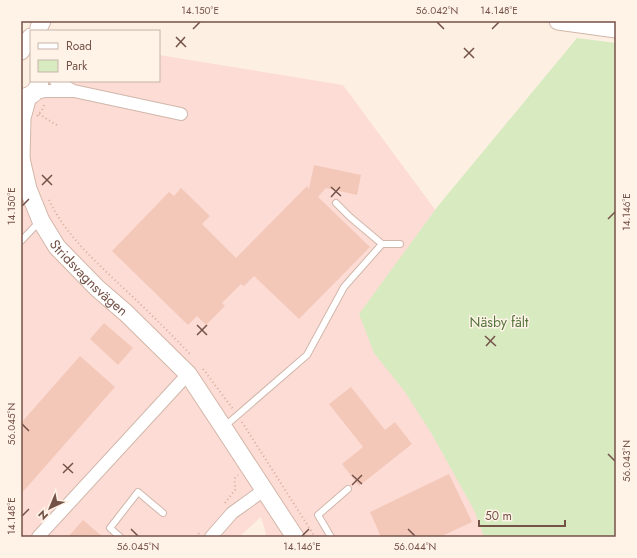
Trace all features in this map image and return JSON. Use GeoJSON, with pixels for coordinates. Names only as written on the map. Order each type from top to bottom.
{"type":"FeatureCollection","features":[{"type":"Feature","properties":{"kind":"street"},"geometry":{"type":"LineString","coordinates":[[558,21],[616,29]]}},
{"type":"Feature","properties":{"kind":"street"},"geometry":{"type":"LineString","coordinates":[[21,51],[30,38]]}},
{"type":"Feature","properties":{"kind":"street"},"geometry":{"type":"LineString","coordinates":[[58,82],[74,91],[181,114]]}},
{"type":"Feature","properties":{"kind":"street"},"geometry":{"type":"LineString","coordinates":[[33,100],[74,91]]}},
{"type":"Feature","properties":{"kind":"street","name":"Stridsvagnsvägen"},"geometry":{"type":"LineString","coordinates":[[33,100],[22,118],[21,160],[28,189],[41,221],[57,247],[97,288],[195,371],[223,427],[295,537]]}},
{"type":"Feature","properties":{"kind":"street"},"geometry":{"type":"LineString","coordinates":[[38,537],[195,371]]}},
{"type":"Feature","properties":{"kind":"street"},"geometry":{"type":"LineString","coordinates":[[211,537],[232,513],[264,490]]}},
{"type":"Feature","properties":{"kind":"lane"},"geometry":{"type":"LineString","coordinates":[[336,203],[382,244],[400,244]]}},
{"type":"Feature","properties":{"kind":"lane"},"geometry":{"type":"LineString","coordinates":[[21,241],[41,221]]}},
{"type":"Feature","properties":{"kind":"lane"},"geometry":{"type":"LineString","coordinates":[[223,427],[307,355],[344,287],[382,244]]}},
{"type":"Feature","properties":{"kind":"lane"},"geometry":{"type":"LineString","coordinates":[[331,537],[318,515],[348,489]]}},
{"type":"Feature","properties":{"kind":"lane"},"geometry":{"type":"LineString","coordinates":[[120,537],[110,528],[138,492],[162,513]]}},
{"type":"Feature","properties":{"kind":"path"},"geometry":{"type":"LineString","coordinates":[[33,100],[58,126]]}},
{"type":"Feature","properties":{"kind":"path"},"geometry":{"type":"LineString","coordinates":[[46,195],[54,211],[77,243],[161,324],[192,357]]}},
{"type":"Feature","properties":{"kind":"path"},"geometry":{"type":"LineString","coordinates":[[195,371],[238,415],[315,537]]}},
{"type":"Feature","properties":{"kind":"path"},"geometry":{"type":"LineString","coordinates":[[224,504],[235,490],[234,479],[236,476],[249,468]]}},
{"type":"Feature","properties":{"kind":"shaded area"},"geometry":{"type":"Polygon","coordinates":[[[160,55],[343,85],[436,211],[493,537],[267,537],[261,517],[239,537],[21,537],[21,94],[41,82],[160,82],[160,55]]]}},
{"type":"Feature","properties":{"kind":"green space","name":"Näsby fält"},"geometry":{"type":"Polygon","coordinates":[[[577,38],[616,43],[616,537],[484,537],[475,512],[433,436],[405,392],[374,353],[359,314],[438,206],[577,38]]]}},
{"type":"Feature","properties":{"kind":"building"},"geometry":{"type":"Polygon","coordinates":[[[314,165],[361,175],[357,195],[326,188],[318,197],[370,247],[299,319],[254,276],[244,286],[241,284],[222,303],[225,306],[206,325],[197,316],[188,325],[112,251],[169,192],[174,196],[181,188],[210,216],[202,224],[236,258],[307,186],[309,189],[314,165]]]}},
{"type":"Feature","properties":{"kind":"building"},"geometry":{"type":"Polygon","coordinates":[[[104,323],[133,348],[118,365],[90,339],[104,323]]]}},
{"type":"Feature","properties":{"kind":"building"},"geometry":{"type":"Polygon","coordinates":[[[80,356],[115,387],[21,494],[21,423],[80,356]]]}},
{"type":"Feature","properties":{"kind":"building"},"geometry":{"type":"Polygon","coordinates":[[[351,387],[385,430],[395,422],[412,444],[359,486],[342,464],[363,447],[329,404],[351,387]]]}},
{"type":"Feature","properties":{"kind":"building"},"geometry":{"type":"Polygon","coordinates":[[[449,474],[472,522],[440,537],[381,537],[370,512],[449,474]]]}},
{"type":"Feature","properties":{"kind":"building"},"geometry":{"type":"Polygon","coordinates":[[[83,520],[103,537],[68,537],[83,520]]]}}]}
